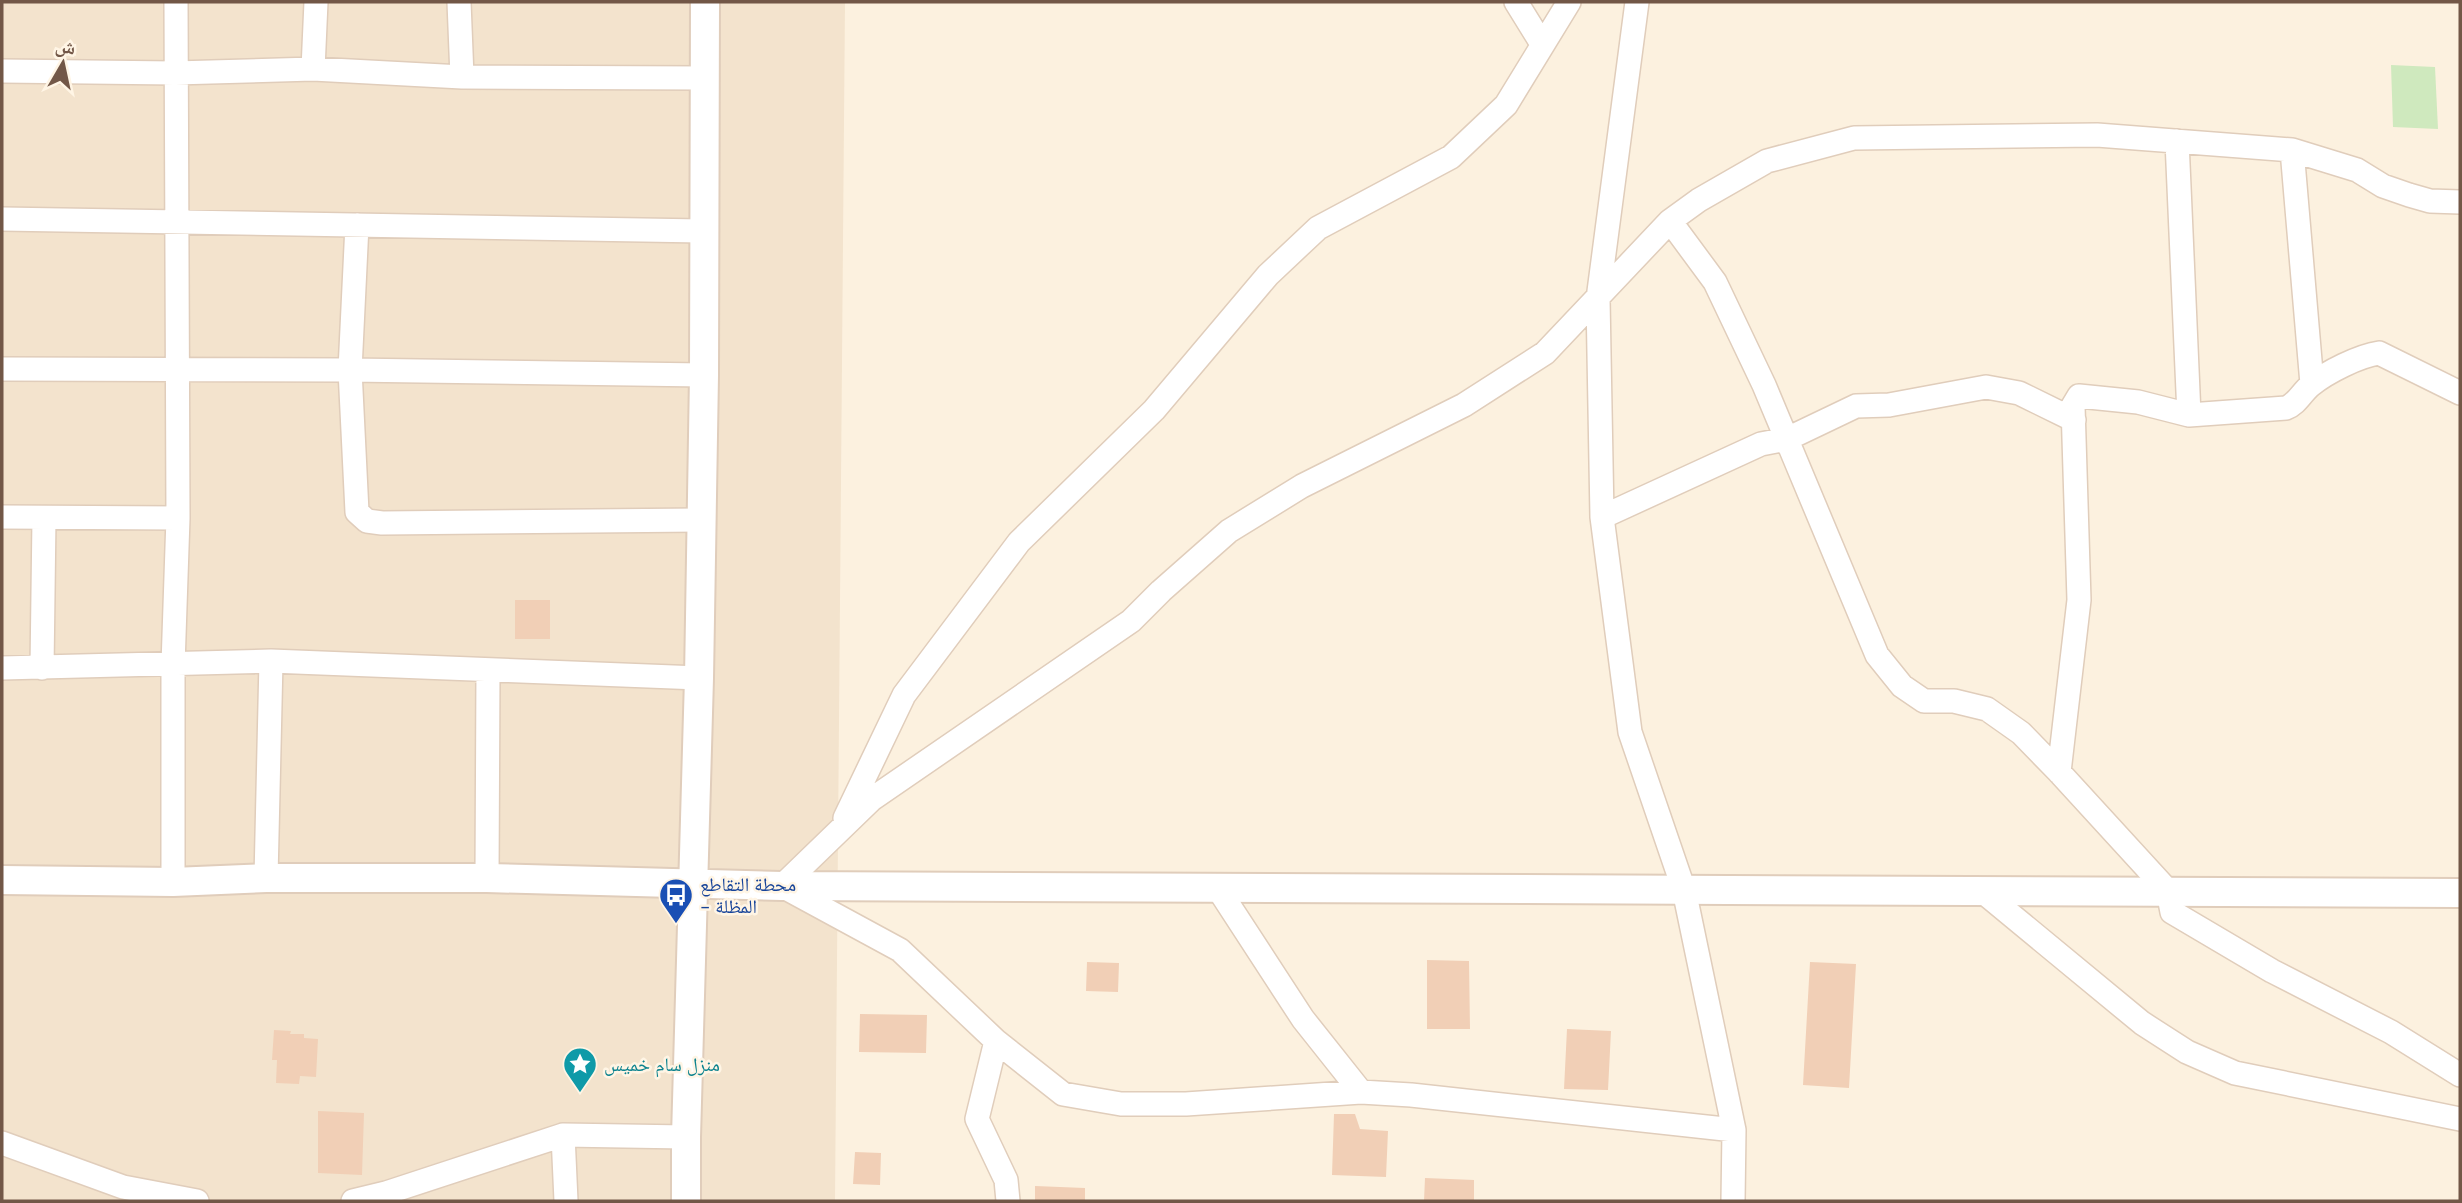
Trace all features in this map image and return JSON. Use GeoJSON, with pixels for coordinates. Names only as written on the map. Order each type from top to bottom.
{"type":"FeatureCollection","features":[{"type":"Feature","properties":{"kind":"street"},"geometry":{"type":"LineString","coordinates":[[173,881],[173,664],[178,518],[178,222],[174,73],[176,2]]}},
{"type":"Feature","properties":{"kind":"street"},"geometry":{"type":"LineString","coordinates":[[313,69],[316,2]]}},
{"type":"Feature","properties":{"kind":"street"},"geometry":{"type":"LineString","coordinates":[[459,2],[462,77]]}},
{"type":"Feature","properties":{"kind":"street"},"geometry":{"type":"LineString","coordinates":[[686,1201],[685,1137],[694,883],[704,374],[702,231],[705,2]]}},
{"type":"Feature","properties":{"kind":"street"},"geometry":{"type":"LineString","coordinates":[[1516,2],[1542,44]]}},
{"type":"Feature","properties":{"kind":"street"},"geometry":{"type":"LineString","coordinates":[[839,830],[904,695],[1020,542],[1154,410],[1268,275],[1318,228],[1451,157],[1506,105],[1569,2]]}},
{"type":"Feature","properties":{"kind":"street"},"geometry":{"type":"LineString","coordinates":[[1637,2],[1598,299],[1602,517],[1630,733],[1684,890],[1734,1130],[1732,1201]]}},
{"type":"Feature","properties":{"kind":"street"},"geometry":{"type":"LineString","coordinates":[[2,71],[174,73],[313,69],[462,77],[704,78]]}},
{"type":"Feature","properties":{"kind":"street"},"geometry":{"type":"LineString","coordinates":[[782,886],[872,799],[1131,621],[1229,531],[1302,486],[1464,405],[1545,353],[1670,221],[1699,200],[1766,161],[1854,138],[2097,135],[2292,150],[2357,170],[2382,186],[2409,195],[2430,201],[2460,202]]}},
{"type":"Feature","properties":{"kind":"street"},"geometry":{"type":"LineString","coordinates":[[2178,141],[2189,415]]}},
{"type":"Feature","properties":{"kind":"street"},"geometry":{"type":"LineString","coordinates":[[2292,150],[2312,384]]}},
{"type":"Feature","properties":{"kind":"street"},"geometry":{"type":"LineString","coordinates":[[2,219],[702,231]]}},
{"type":"Feature","properties":{"kind":"street"},"geometry":{"type":"LineString","coordinates":[[1670,221],[1714,282],[1764,385],[1877,655],[1902,686],[1924,701],[1954,701],[1987,709],[2021,733],[2168,891],[2172,912],[2272,971],[2391,1032],[2460,1075]]}},
{"type":"Feature","properties":{"kind":"street"},"geometry":{"type":"LineString","coordinates":[[357,225],[350,370],[357,512],[367,521],[700,520]]}},
{"type":"Feature","properties":{"kind":"street"},"geometry":{"type":"LineString","coordinates":[[2060,772],[2078,600],[2073,406],[2079,396],[2090,395],[2138,402],[2189,415],[2287,408],[2294,405],[2312,384],[2348,364],[2379,353],[2460,393]]}},
{"type":"Feature","properties":{"kind":"street"},"geometry":{"type":"LineString","coordinates":[[2,369],[704,374]]}},
{"type":"Feature","properties":{"kind":"street"},"geometry":{"type":"LineString","coordinates":[[1602,517],[1761,444],[1787,439],[1856,406],[1889,405],[1986,387],[2019,393],[2074,420]]}},
{"type":"Feature","properties":{"kind":"street"},"geometry":{"type":"LineString","coordinates":[[2,517],[178,518]]}},
{"type":"Feature","properties":{"kind":"street"},"geometry":{"type":"LineString","coordinates":[[42,667],[44,518]]}},
{"type":"Feature","properties":{"kind":"street"},"geometry":{"type":"LineString","coordinates":[[2,668],[271,661],[699,678]]}},
{"type":"Feature","properties":{"kind":"street"},"geometry":{"type":"LineString","coordinates":[[266,878],[271,661]]}},
{"type":"Feature","properties":{"kind":"street"},"geometry":{"type":"LineString","coordinates":[[487,878],[488,670]]}},
{"type":"Feature","properties":{"kind":"street"},"geometry":{"type":"LineString","coordinates":[[2,880],[487,878],[782,886],[2460,893]]}},
{"type":"Feature","properties":{"kind":"street"},"geometry":{"type":"LineString","coordinates":[[782,886],[900,950],[996,1041],[1063,1094],[1121,1104],[1186,1104],[1361,1092],[1734,1130]]}},
{"type":"Feature","properties":{"kind":"street"},"geometry":{"type":"LineString","coordinates":[[1217,887],[1303,1019],[1361,1092]]}},
{"type":"Feature","properties":{"kind":"street"},"geometry":{"type":"LineString","coordinates":[[1982,891],[2142,1023],[2187,1052],[2235,1073],[2460,1119]]}},
{"type":"Feature","properties":{"kind":"street"},"geometry":{"type":"LineString","coordinates":[[996,1041],[977,1119],[1006,1180],[1008,1201]]}},
{"type":"Feature","properties":{"kind":"street"},"geometry":{"type":"LineString","coordinates":[[354,1201],[563,1135],[685,1137]]}},
{"type":"Feature","properties":{"kind":"street"},"geometry":{"type":"LineString","coordinates":[[563,1135],[566,1201]]}},
{"type":"Feature","properties":{"kind":"street"},"geometry":{"type":"LineString","coordinates":[[2,1143],[123,1187],[197,1201]]}},
{"type":"Feature","properties":{"kind":"shaded area"},"geometry":{"type":"Polygon","coordinates":[[[2,2],[845,2],[835,1201],[2,1201],[2,2]]]}},
{"type":"Feature","properties":{"kind":"green space"},"geometry":{"type":"Polygon","coordinates":[[[2391,65],[2435,67],[2438,129],[2393,127],[2391,65]]]}},
{"type":"Feature","properties":{"kind":"building"},"geometry":{"type":"Polygon","coordinates":[[[515,600],[550,600],[550,639],[515,639],[515,600]]]}},
{"type":"Feature","properties":{"kind":"building"},"geometry":{"type":"Polygon","coordinates":[[[1427,960],[1469,961],[1470,1029],[1427,1029],[1427,960]]]}},
{"type":"Feature","properties":{"kind":"building"},"geometry":{"type":"Polygon","coordinates":[[[1087,962],[1119,963],[1118,992],[1086,991],[1087,962]]]}},
{"type":"Feature","properties":{"kind":"building"},"geometry":{"type":"Polygon","coordinates":[[[1810,962],[1856,964],[1849,1088],[1803,1085],[1810,962]]]}},
{"type":"Feature","properties":{"kind":"building"},"geometry":{"type":"Polygon","coordinates":[[[860,1014],[927,1015],[926,1053],[859,1052],[860,1014]]]}},
{"type":"Feature","properties":{"kind":"building"},"geometry":{"type":"Polygon","coordinates":[[[1567,1029],[1611,1031],[1608,1090],[1564,1089],[1567,1029]]]}},
{"type":"Feature","properties":{"kind":"building"},"geometry":{"type":"Polygon","coordinates":[[[274,1030],[291,1031],[290,1034],[304,1034],[304,1038],[318,1039],[316,1077],[300,1076],[299,1084],[276,1083],[277,1060],[272,1060],[274,1030]]]}},
{"type":"Feature","properties":{"kind":"building"},"geometry":{"type":"Polygon","coordinates":[[[318,1111],[364,1113],[362,1175],[318,1173],[318,1111]]]}},
{"type":"Feature","properties":{"kind":"building"},"geometry":{"type":"Polygon","coordinates":[[[1334,1114],[1355,1114],[1360,1129],[1388,1131],[1386,1177],[1332,1175],[1334,1114]]]}},
{"type":"Feature","properties":{"kind":"building"},"geometry":{"type":"Polygon","coordinates":[[[855,1152],[881,1153],[880,1185],[853,1184],[855,1152]]]}},
{"type":"Feature","properties":{"kind":"building"},"geometry":{"type":"Polygon","coordinates":[[[1425,1178],[1474,1180],[1474,1201],[1424,1201],[1425,1178]]]}},
{"type":"Feature","properties":{"kind":"building"},"geometry":{"type":"Polygon","coordinates":[[[1035,1186],[1085,1188],[1085,1201],[1035,1201],[1035,1186]]]}},
{"type":"Feature","properties":{"kind":"place","name":"محطة التقاطع - المظلة"},"geometry":{"type":"Point","coordinates":[676,925]}},
{"type":"Feature","properties":{"kind":"place","name":"منزل سام خميس"},"geometry":{"type":"Point","coordinates":[580,1094]}}]}
